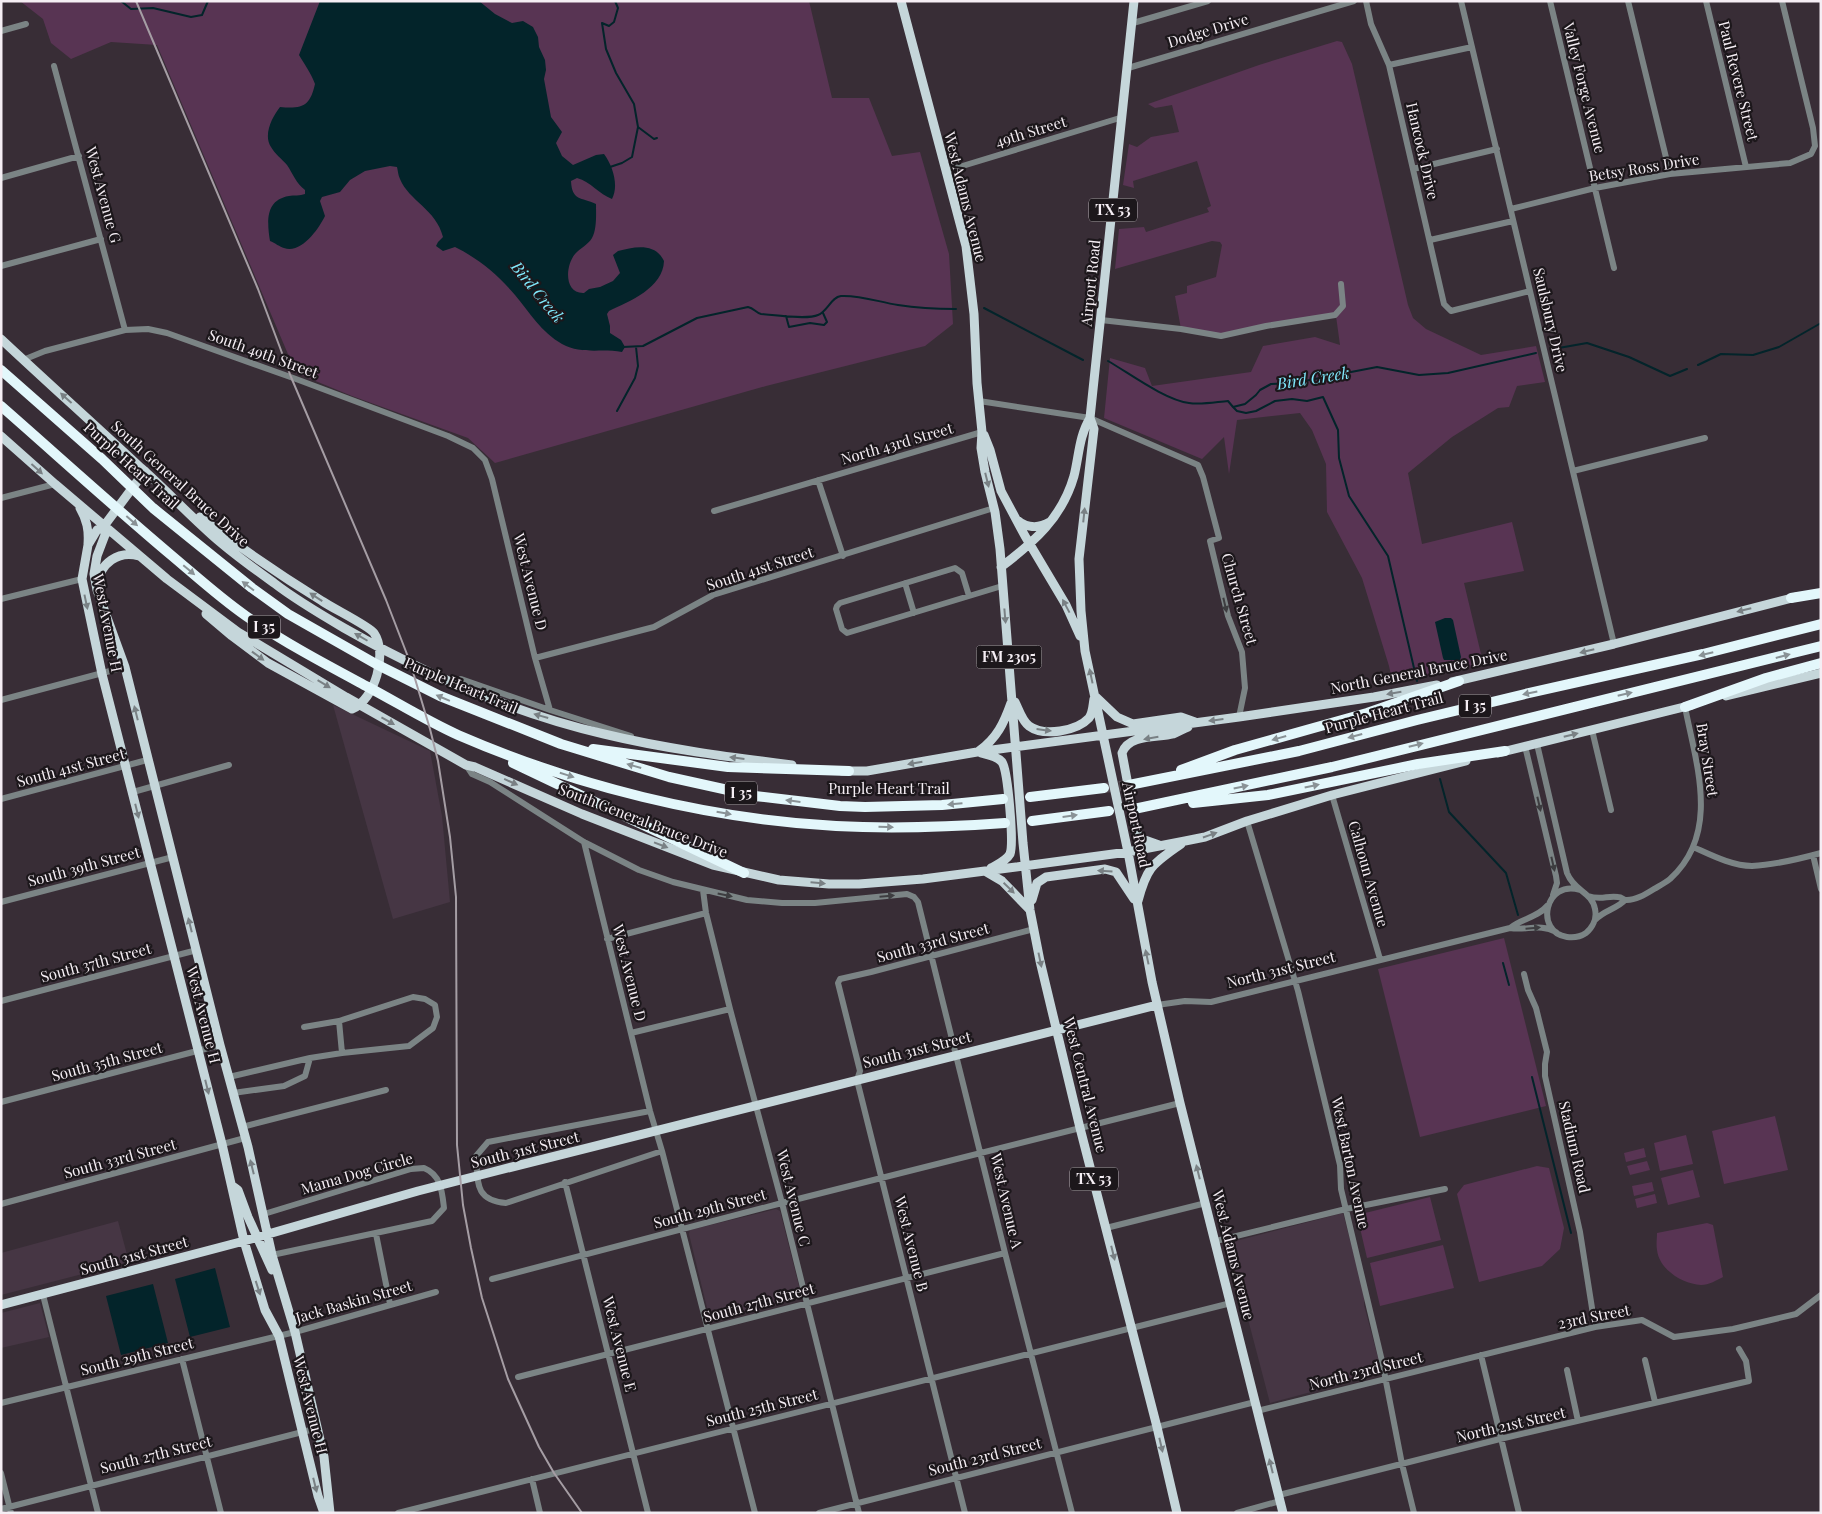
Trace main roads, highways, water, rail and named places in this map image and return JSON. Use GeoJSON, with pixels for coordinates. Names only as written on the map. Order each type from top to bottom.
{"type":"FeatureCollection","features":[{"type":"Feature","properties":{"kind":"highway","name":"Purple Heart Trail"},"geometry":{"type":"LineString","coordinates":[[1,370],[102,459],[153,508],[213,558],[288,614],[391,673],[440,696],[561,744],[669,777],[756,796],[840,806],[865,807],[942,805],[1004,800]]}},
{"type":"Feature","properties":{"kind":"highway","name":"I 35"},"geometry":{"type":"LineString","coordinates":[[1,406],[152,539],[246,616],[331,667],[449,730],[520,760],[668,803],[749,817],[834,826],[908,828],[1005,823]]}},
{"type":"Feature","properties":{"kind":"highway"},"geometry":{"type":"LineString","coordinates":[[1791,598],[1821,592]]}},
{"type":"Feature","properties":{"kind":"highway","name":"Purple Heart Trail"},"geometry":{"type":"LineString","coordinates":[[1129,785],[1299,751],[1426,718],[1704,654],[1821,624]]}},
{"type":"Feature","properties":{"kind":"highway","name":"I 35"},"geometry":{"type":"LineString","coordinates":[[1505,751],[1418,764],[1268,795],[1138,809],[1332,767],[1821,646]]}},
{"type":"Feature","properties":{"kind":"highway"},"geometry":{"type":"LineString","coordinates":[[1685,707],[1766,678],[1821,663]]}},
{"type":"Feature","properties":{"kind":"highway"},"geometry":{"type":"LineString","coordinates":[[1152,781],[1235,750],[1368,713],[1459,681]]}},
{"type":"Feature","properties":{"kind":"highway"},"geometry":{"type":"LineString","coordinates":[[449,730],[551,782],[744,873]]}},
{"type":"Feature","properties":{"kind":"highway"},"geometry":{"type":"LineString","coordinates":[[561,744],[728,767],[848,771]]}},
{"type":"Feature","properties":{"kind":"highway"},"geometry":{"type":"LineString","coordinates":[[1030,797],[1104,788]]}},
{"type":"Feature","properties":{"kind":"highway"},"geometry":{"type":"LineString","coordinates":[[1032,821],[1109,811]]}},
{"type":"Feature","properties":{"kind":"main road","name":"West Adams Avenue"},"geometry":{"type":"LineString","coordinates":[[901,1],[966,246],[974,308],[978,401],[982,432],[981,448],[994,508],[1001,567],[1015,747]]}},
{"type":"Feature","properties":{"kind":"main road","name":"Airport Road"},"geometry":{"type":"LineString","coordinates":[[1001,567],[1030,545],[1052,520],[1063,502],[1073,479],[1081,436],[1090,418],[1134,1]]}},
{"type":"Feature","properties":{"kind":"main road","name":"South General Bruce Drive"},"geometry":{"type":"LineString","coordinates":[[1,340],[145,471],[212,535],[276,585],[324,616],[373,644],[438,676],[492,699],[531,713],[605,734],[661,746],[710,755],[848,771],[867,771],[1015,747]]}},
{"type":"Feature","properties":{"kind":"main road","name":"Airport Road"},"geometry":{"type":"LineString","coordinates":[[1090,418],[1094,429],[1079,559],[1080,611],[1085,651],[1128,852],[1157,1004]]}},
{"type":"Feature","properties":{"kind":"main road","name":"West Adams Avenue"},"geometry":{"type":"LineString","coordinates":[[982,432],[990,450],[1001,491],[1030,545]]}},
{"type":"Feature","properties":{"kind":"main road","name":"South General Bruce Drive"},"geometry":{"type":"LineString","coordinates":[[1,436],[66,494],[167,579],[238,632],[346,697],[466,765],[475,766],[582,814],[713,865],[779,880],[859,884],[923,879],[1128,852]]}},
{"type":"Feature","properties":{"kind":"main road","name":"West Avenue H"},"geometry":{"type":"LineString","coordinates":[[145,471],[104,526],[97,530],[88,545],[82,579],[102,674],[222,1144],[244,1241],[265,1310],[279,1336],[318,1496],[324,1513]]}},
{"type":"Feature","properties":{"kind":"main road"},"geometry":{"type":"LineString","coordinates":[[166,491],[239,546],[324,602],[373,631],[378,641],[378,668],[376,680],[369,695],[357,707],[352,709],[268,664],[232,636],[167,579]]}},
{"type":"Feature","properties":{"kind":"main road"},"geometry":{"type":"LineString","coordinates":[[66,494],[81,509],[87,520],[89,532],[88,545]]}},
{"type":"Feature","properties":{"kind":"main road"},"geometry":{"type":"LineString","coordinates":[[1014,515],[1020,522],[1033,527],[1041,526],[1052,520]]}},
{"type":"Feature","properties":{"kind":"main road","name":"West Avenue H"},"geometry":{"type":"LineString","coordinates":[[104,526],[105,535],[97,556],[94,574],[97,590],[125,667],[245,1138],[272,1255],[295,1332],[324,1457],[330,1513]]}},
{"type":"Feature","properties":{"kind":"main road","name":"Airport Road"},"geometry":{"type":"LineString","coordinates":[[1030,545],[1066,606],[1085,651]]}},
{"type":"Feature","properties":{"kind":"main road"},"geometry":{"type":"LineString","coordinates":[[97,590],[100,574],[110,561],[120,556],[131,554],[141,557]]}},
{"type":"Feature","properties":{"kind":"main road","name":"North General Bruce Drive"},"geometry":{"type":"LineString","coordinates":[[1015,747],[1374,697],[1459,681],[1614,644],[1791,598]]}},
{"type":"Feature","properties":{"kind":"main road"},"geometry":{"type":"LineString","coordinates":[[1128,852],[1184,842],[1332,795],[1821,673]]}},
{"type":"Feature","properties":{"kind":"main road"},"geometry":{"type":"LineString","coordinates":[[1012,698],[1028,726],[1037,730],[1054,731],[1070,728],[1086,720],[1090,716],[1095,696],[1117,717],[1133,724],[1181,717],[1197,723]]}},
{"type":"Feature","properties":{"kind":"main road"},"geometry":{"type":"LineString","coordinates":[[977,752],[989,744],[998,734],[1012,698]]}},
{"type":"Feature","properties":{"kind":"main road"},"geometry":{"type":"LineString","coordinates":[[1161,846],[1142,839],[1137,832],[1122,753],[1127,744],[1133,741],[1174,734],[1197,723]]}},
{"type":"Feature","properties":{"kind":"main road","name":"West Central Avenue"},"geometry":{"type":"LineString","coordinates":[[1015,747],[1022,843],[1030,910],[1040,961],[1177,1513]]}},
{"type":"Feature","properties":{"kind":"main road"},"geometry":{"type":"LineString","coordinates":[[977,752],[998,758],[1005,768],[1012,842],[1010,854],[1001,863],[984,871]]}},
{"type":"Feature","properties":{"kind":"main road"},"geometry":{"type":"LineString","coordinates":[[1137,903],[1144,879],[1149,870],[1184,842]]}},
{"type":"Feature","properties":{"kind":"main road"},"geometry":{"type":"LineString","coordinates":[[1030,910],[1034,889],[1037,883],[1046,877],[1105,869],[1116,872],[1137,903]]}},
{"type":"Feature","properties":{"kind":"main road"},"geometry":{"type":"LineString","coordinates":[[984,871],[1002,881],[1030,910]]}},
{"type":"Feature","properties":{"kind":"main road","name":"West Adams Avenue"},"geometry":{"type":"LineString","coordinates":[[1157,1004],[1283,1513]]}},
{"type":"Feature","properties":{"kind":"main road","name":"North 31st Street"},"geometry":{"type":"LineString","coordinates":[[1057,1029],[1157,1004]]}},
{"type":"Feature","properties":{"kind":"main road","name":"South 31st Street"},"geometry":{"type":"LineString","coordinates":[[1,1305],[244,1241],[418,1191],[1057,1029]]}},
{"type":"Feature","properties":{"kind":"main road"},"geometry":{"type":"LineString","coordinates":[[231,1184],[238,1190],[275,1279],[283,1293]]}},
{"type":"Feature","properties":{"kind":"water"},"geometry":{"type":"Polygon","coordinates":[[[320,1],[479,1],[495,14],[512,23],[523,21],[533,27],[545,60],[546,70],[544,79],[551,117],[562,132],[556,143],[562,156],[573,165],[596,155],[604,154],[610,164],[615,182],[612,199],[582,180],[577,178],[571,181],[575,195],[596,204],[596,217],[592,238],[577,252],[569,265],[568,278],[570,284],[577,292],[584,293],[589,289],[600,287],[613,281],[620,273],[613,255],[618,251],[637,247],[650,248],[660,255],[664,261],[658,279],[652,286],[607,314],[610,333],[621,340],[625,347],[622,352],[584,350],[562,344],[542,328],[508,287],[487,268],[455,247],[443,251],[436,246],[443,237],[440,227],[429,212],[404,187],[399,178],[397,167],[390,166],[365,171],[350,180],[340,192],[322,197],[320,201],[325,216],[319,227],[303,244],[291,249],[270,241],[268,219],[275,202],[281,198],[305,194],[305,190],[287,165],[271,147],[268,132],[274,116],[280,107],[304,105],[311,97],[315,84],[299,55],[320,1]]]}},
{"type":"Feature","properties":{"kind":"water"},"geometry":{"type":"Polygon","coordinates":[[[1445,618],[1453,620],[1461,657],[1460,660],[1444,660],[1443,658],[1435,622],[1445,618]]]}},
{"type":"Feature","properties":{"kind":"water"},"geometry":{"type":"Polygon","coordinates":[[[215,1268],[230,1327],[190,1337],[175,1279],[215,1268]]]}},
{"type":"Feature","properties":{"kind":"water"},"geometry":{"type":"Polygon","coordinates":[[[153,1284],[168,1343],[121,1355],[106,1296],[153,1284]]]}},
{"type":"Feature","properties":{"kind":"waterway","name":"Bird Creek"},"geometry":{"type":"LineString","coordinates":[[121,1],[131,9],[153,8],[191,17],[202,15],[208,1]]}},
{"type":"Feature","properties":{"kind":"waterway"},"geometry":{"type":"LineString","coordinates":[[610,167],[632,157],[638,127],[634,104],[616,73],[606,49],[602,23],[609,26],[614,22],[618,8],[615,1]]}},
{"type":"Feature","properties":{"kind":"waterway"},"geometry":{"type":"LineString","coordinates":[[638,127],[654,139],[657,138]]}},
{"type":"Feature","properties":{"kind":"waterway","name":"Bird Creek"},"geometry":{"type":"LineString","coordinates":[[623,347],[643,346],[697,318],[748,307],[761,314],[799,317],[818,315],[835,299],[841,296],[912,307],[956,309]]}},
{"type":"Feature","properties":{"kind":"waterway","name":"Bird Creek"},"geometry":{"type":"LineString","coordinates":[[984,308],[1083,360]]}},
{"type":"Feature","properties":{"kind":"waterway"},"geometry":{"type":"LineString","coordinates":[[786,316],[789,327],[810,323],[824,325],[827,322],[823,313]]}},
{"type":"Feature","properties":{"kind":"waterway","name":"Bird Creek"},"geometry":{"type":"LineString","coordinates":[[1698,365],[1721,354],[1753,355],[1779,347],[1821,323]]}},
{"type":"Feature","properties":{"kind":"waterway","name":"Bird Creek"},"geometry":{"type":"LineString","coordinates":[[1553,349],[1587,343],[1629,357],[1670,376],[1687,369]]}},
{"type":"Feature","properties":{"kind":"waterway"},"geometry":{"type":"LineString","coordinates":[[617,411],[635,378],[638,366],[636,347]]}},
{"type":"Feature","properties":{"kind":"waterway","name":"Bird Creek"},"geometry":{"type":"LineString","coordinates":[[1108,361],[1158,392],[1179,401],[1198,404],[1228,401],[1233,407],[1245,404],[1260,390],[1271,384],[1294,383],[1377,367],[1419,375],[1448,373],[1536,353]]}},
{"type":"Feature","properties":{"kind":"waterway"},"geometry":{"type":"LineString","coordinates":[[1233,407],[1237,411],[1246,413],[1256,411],[1275,401],[1292,399],[1307,401],[1323,397],[1338,430],[1339,458],[1349,496],[1388,556],[1417,681]]}},
{"type":"Feature","properties":{"kind":"waterway"},"geometry":{"type":"LineString","coordinates":[[1440,779],[1449,812],[1506,873],[1518,915]]}},
{"type":"Feature","properties":{"kind":"waterway"},"geometry":{"type":"LineString","coordinates":[[1503,963],[1509,985]]}},
{"type":"Feature","properties":{"kind":"waterway"},"geometry":{"type":"LineString","coordinates":[[1532,1077],[1571,1233]]}},
{"type":"Feature","properties":{"kind":"tunnel"},"geometry":{"type":"LineString","coordinates":[[1104,788],[1129,785]]}},
{"type":"Feature","properties":{"kind":"railway"},"geometry":{"type":"LineString","coordinates":[[136,1],[258,289],[291,377],[386,600],[410,662],[430,729],[438,761],[450,837],[456,897],[457,1145],[463,1205],[471,1248],[482,1298],[508,1379],[539,1447],[554,1473],[582,1513]]}}]}
